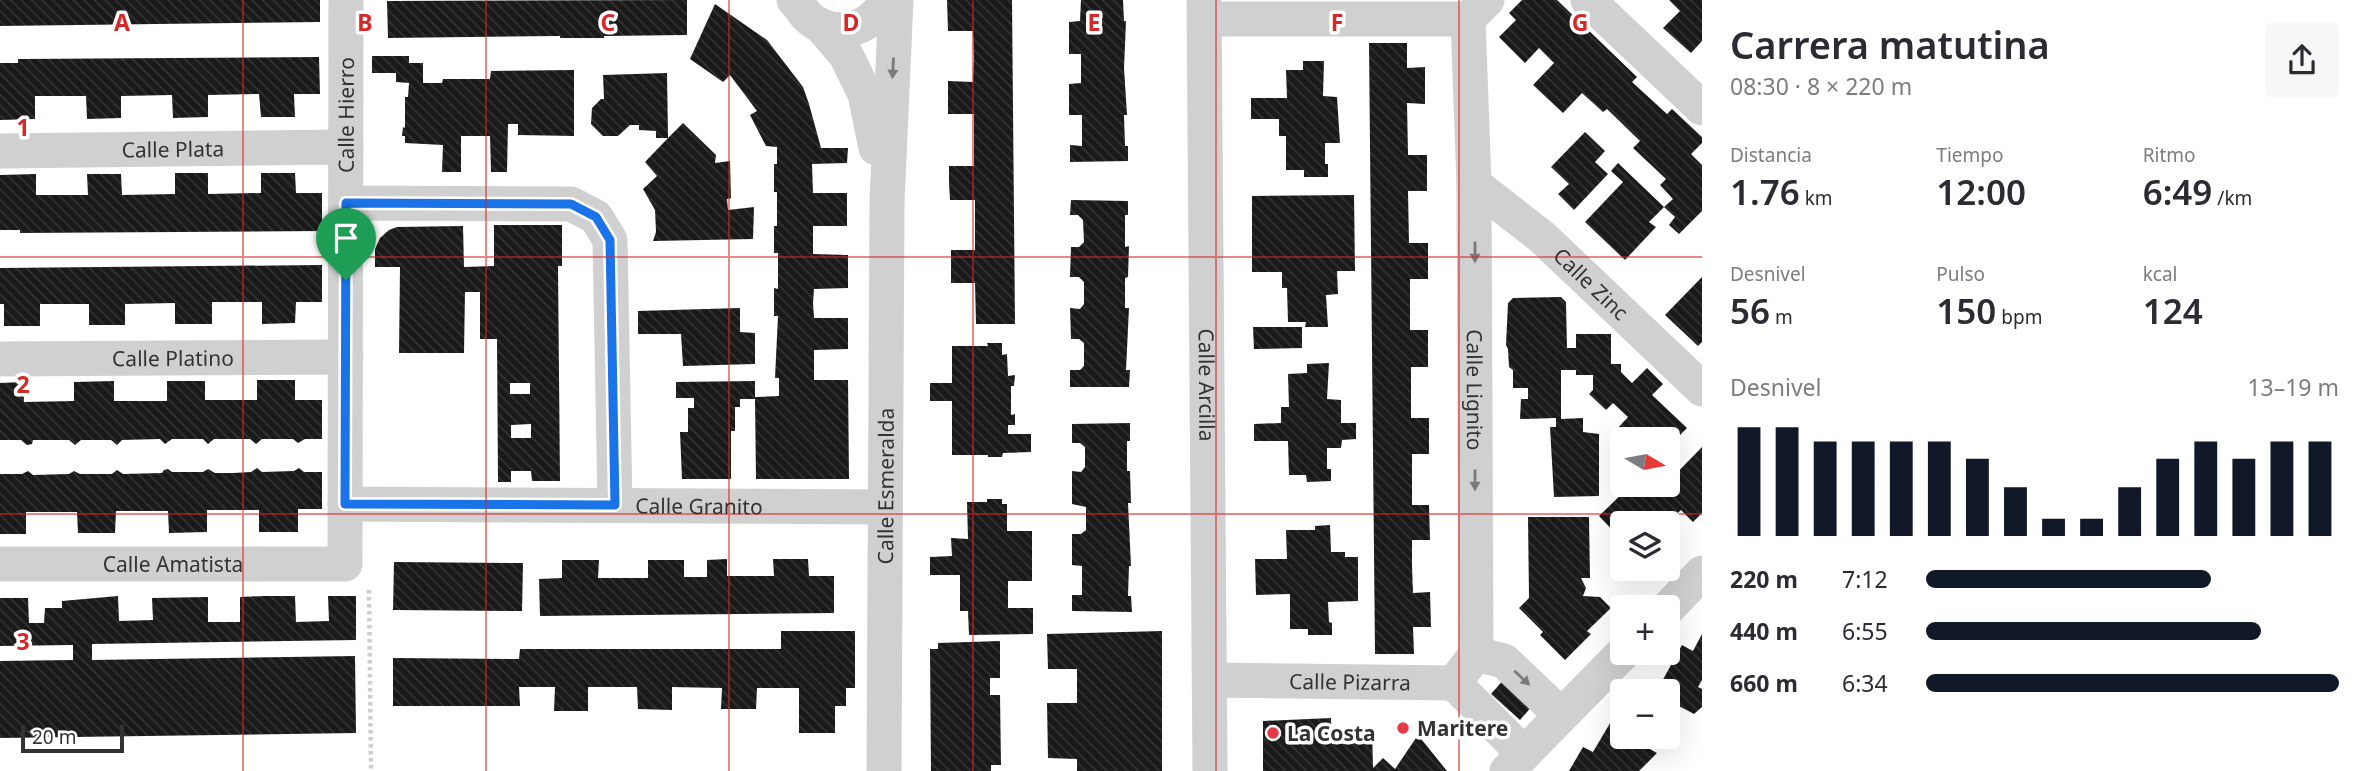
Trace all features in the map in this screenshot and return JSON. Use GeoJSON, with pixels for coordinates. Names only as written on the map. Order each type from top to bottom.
{"type":"FeatureCollection","features":[{"type":"Feature","properties":{"kind":"street","name":"Calle Hierro"},"geometry":{"type":"LineString","coordinates":[[345,564],[346,0]]}},
{"type":"Feature","properties":{"kind":"street","name":"Calle Esmeralda"},"geometry":{"type":"LineString","coordinates":[[794,0],[846,55],[865,94],[887,202]]}},
{"type":"Feature","properties":{"kind":"street"},"geometry":{"type":"LineString","coordinates":[[821,26],[838,30],[855,28],[871,20],[889,0]]}},
{"type":"Feature","properties":{"kind":"street","name":"Calle Esmeralda"},"geometry":{"type":"LineString","coordinates":[[884,771],[887,202],[896,0]]}},
{"type":"Feature","properties":{"kind":"street"},"geometry":{"type":"LineString","coordinates":[[1588,0],[1702,108]]}},
{"type":"Feature","properties":{"kind":"street"},"geometry":{"type":"LineString","coordinates":[[1204,10],[1477,10]]}},
{"type":"Feature","properties":{"kind":"street","name":"Calle Arcilla"},"geometry":{"type":"LineString","coordinates":[[1204,10],[1210,771]]}},
{"type":"Feature","properties":{"kind":"street","name":"Calle Lignito"},"geometry":{"type":"LineString","coordinates":[[1476,654],[1474,184],[1477,10]]}},
{"type":"Feature","properties":{"kind":"street","name":"Calle Plata"},"geometry":{"type":"LineString","coordinates":[[0,151],[346,147]]}},
{"type":"Feature","properties":{"kind":"street","name":"Calle Zinc"},"geometry":{"type":"LineString","coordinates":[[1474,184],[1542,237],[1702,389]]}},
{"type":"Feature","properties":{"kind":"street"},"geometry":{"type":"LineString","coordinates":[[346,203],[571,204],[596,217],[610,240],[615,505]]}},
{"type":"Feature","properties":{"kind":"street","name":"Calle Platino"},"geometry":{"type":"LineString","coordinates":[[0,359],[346,357]]}},
{"type":"Feature","properties":{"kind":"street","name":"Calle Granito"},"geometry":{"type":"LineString","coordinates":[[345,504],[885,507]]}},
{"type":"Feature","properties":{"kind":"street","name":"Calle Amatista"},"geometry":{"type":"LineString","coordinates":[[0,564],[345,564]]}},
{"type":"Feature","properties":{"kind":"street"},"geometry":{"type":"LineString","coordinates":[[1680,596],[1702,573]]}},
{"type":"Feature","properties":{"kind":"street"},"geometry":{"type":"LineString","coordinates":[[1562,715],[1504,661],[1476,654],[1454,682],[1515,762],[1562,715],[1611,665]]}},
{"type":"Feature","properties":{"kind":"street","name":"Calle Pizarra"},"geometry":{"type":"LineString","coordinates":[[1210,680],[1454,682]]}},
{"type":"Feature","properties":{"kind":"path"},"geometry":{"type":"LineString","coordinates":[[345,564],[369,579],[371,771]]}},
{"type":"Feature","properties":{"kind":"building"},"geometry":{"type":"Polygon","coordinates":[[[0,0],[320,0],[320,22],[0,26],[0,0]]]}},
{"type":"Feature","properties":{"kind":"building"},"geometry":{"type":"Polygon","coordinates":[[[687,0],[687,35],[604,38],[388,38],[387,1],[687,0]]]}},
{"type":"Feature","properties":{"kind":"building"},"geometry":{"type":"Polygon","coordinates":[[[947,0],[1012,0],[1015,324],[976,324],[975,283],[951,283],[951,250],[975,250],[975,200],[950,200],[949,183],[949,166],[974,166],[974,114],[948,114],[948,81],[973,82],[974,57],[973,31],[948,31],[947,0]]]}},
{"type":"Feature","properties":{"kind":"building"},"geometry":{"type":"Polygon","coordinates":[[[1081,0],[1123,0],[1126,21],[1124,68],[1127,115],[1124,115],[1128,161],[1070,162],[1070,145],[1082,146],[1082,115],[1069,115],[1069,84],[1081,83],[1081,54],[1069,54],[1069,22],[1080,21],[1081,0]]]}},
{"type":"Feature","properties":{"kind":"building"},"geometry":{"type":"Polygon","coordinates":[[[1522,0],[1557,0],[1637,77],[1632,82],[1667,114],[1672,109],[1702,137],[1702,143],[1691,154],[1702,165],[1702,211],[1679,234],[1669,225],[1675,217],[1664,207],[1673,199],[1660,185],[1666,179],[1633,148],[1640,141],[1607,109],[1603,112],[1582,93],[1563,113],[1533,85],[1554,63],[1539,48],[1525,63],[1499,37],[1516,20],[1509,13],[1522,0]]]}},
{"type":"Feature","properties":{"kind":"building"},"geometry":{"type":"Polygon","coordinates":[[[1669,0],[1702,0],[1702,41],[1691,53],[1663,28],[1680,11],[1669,0]]]}},
{"type":"Feature","properties":{"kind":"building"},"geometry":{"type":"Polygon","coordinates":[[[715,4],[767,40],[803,87],[821,148],[848,148],[847,163],[812,164],[813,193],[847,193],[847,226],[813,226],[813,254],[848,255],[848,288],[814,289],[813,303],[814,318],[848,318],[848,349],[814,350],[814,380],[848,380],[849,479],[756,479],[755,399],[740,399],[740,407],[735,407],[735,431],[731,431],[731,479],[682,479],[680,432],[688,432],[688,408],[694,408],[694,398],[676,398],[676,382],[755,381],[755,397],[779,396],[779,378],[775,378],[778,316],[774,316],[774,288],[778,289],[778,253],[774,253],[777,192],[774,192],[774,164],[777,164],[777,147],[766,146],[750,115],[757,111],[730,75],[723,82],[690,59],[715,4]]]}},
{"type":"Feature","properties":{"kind":"building"},"geometry":{"type":"Polygon","coordinates":[[[1369,43],[1407,43],[1407,68],[1425,67],[1425,104],[1407,103],[1408,155],[1427,155],[1427,191],[1408,191],[1409,243],[1428,243],[1428,279],[1410,279],[1410,330],[1428,330],[1428,367],[1411,367],[1411,418],[1429,418],[1429,454],[1412,454],[1412,505],[1429,505],[1430,540],[1412,540],[1412,566],[1413,593],[1430,592],[1431,627],[1413,627],[1414,654],[1375,654],[1369,43]]]}},
{"type":"Feature","properties":{"kind":"building"},"geometry":{"type":"Polygon","coordinates":[[[372,56],[409,56],[409,63],[423,63],[423,83],[442,83],[443,79],[490,79],[491,71],[574,70],[574,136],[518,135],[518,124],[508,124],[507,172],[491,172],[490,136],[461,136],[461,172],[442,172],[443,145],[405,143],[405,136],[402,136],[403,127],[405,128],[405,97],[408,97],[409,83],[396,82],[396,73],[372,73],[372,56]]]}},
{"type":"Feature","properties":{"kind":"building"},"geometry":{"type":"Polygon","coordinates":[[[319,57],[320,94],[294,94],[295,117],[261,117],[259,94],[208,95],[208,117],[173,118],[172,95],[121,96],[121,118],[87,119],[86,96],[35,96],[35,119],[0,120],[0,63],[18,63],[18,59],[319,57]]]}},
{"type":"Feature","properties":{"kind":"building"},"geometry":{"type":"Polygon","coordinates":[[[1303,61],[1324,61],[1323,96],[1337,97],[1340,143],[1325,143],[1328,177],[1304,177],[1304,170],[1286,170],[1286,136],[1279,136],[1279,119],[1251,119],[1251,98],[1287,98],[1286,70],[1303,70],[1303,61]]]}},
{"type":"Feature","properties":{"kind":"building"},"geometry":{"type":"Polygon","coordinates":[[[667,73],[668,138],[656,138],[656,131],[639,130],[639,125],[630,125],[618,136],[603,136],[591,124],[592,108],[604,99],[603,75],[667,73]]]}},
{"type":"Feature","properties":{"kind":"building"},"geometry":{"type":"Polygon","coordinates":[[[683,123],[716,155],[715,163],[730,161],[731,198],[727,199],[728,210],[754,207],[753,239],[653,241],[656,232],[655,210],[643,189],[657,176],[645,162],[683,123]]]}},
{"type":"Feature","properties":{"kind":"building"},"geometry":{"type":"Polygon","coordinates":[[[1585,132],[1605,151],[1595,162],[1608,174],[1574,210],[1558,194],[1569,184],[1551,167],[1585,132]]]}},
{"type":"Feature","properties":{"kind":"building"},"geometry":{"type":"Polygon","coordinates":[[[1618,163],[1664,207],[1649,222],[1656,227],[1625,260],[1585,222],[1623,182],[1611,171],[1618,163]]]}},
{"type":"Feature","properties":{"kind":"building"},"geometry":{"type":"Polygon","coordinates":[[[175,173],[208,173],[208,194],[261,193],[261,173],[295,173],[296,193],[322,193],[322,231],[20,233],[20,230],[0,230],[0,175],[36,174],[36,195],[88,195],[87,174],[121,174],[122,195],[175,194],[175,173]]]}},
{"type":"Feature","properties":{"kind":"building"},"geometry":{"type":"Polygon","coordinates":[[[1354,195],[1355,271],[1337,271],[1338,294],[1326,295],[1328,327],[1305,327],[1306,322],[1288,322],[1287,288],[1282,288],[1282,272],[1252,272],[1252,196],[1354,195]]]}},
{"type":"Feature","properties":{"kind":"building"},"geometry":{"type":"Polygon","coordinates":[[[1071,200],[1128,201],[1128,215],[1125,215],[1125,247],[1129,246],[1125,308],[1129,308],[1126,370],[1130,370],[1129,387],[1070,387],[1070,370],[1080,370],[1084,366],[1084,343],[1079,339],[1071,339],[1070,308],[1080,309],[1084,304],[1084,282],[1079,277],[1070,277],[1071,247],[1079,247],[1084,242],[1083,220],[1078,215],[1070,215],[1071,200]]]}},
{"type":"Feature","properties":{"kind":"building"},"geometry":{"type":"Polygon","coordinates":[[[494,225],[562,225],[562,266],[558,266],[560,481],[532,481],[531,471],[511,471],[511,482],[498,482],[497,339],[480,339],[480,292],[465,292],[464,353],[399,353],[400,267],[375,267],[375,249],[380,238],[397,227],[463,226],[464,267],[494,266],[494,225]],[[510,383],[510,394],[530,394],[530,383],[510,383]],[[531,424],[511,425],[511,438],[531,438],[531,424]]]}},
{"type":"Feature","properties":{"kind":"building"},"geometry":{"type":"Polygon","coordinates":[[[322,265],[322,302],[296,302],[295,323],[262,324],[262,302],[212,302],[212,324],[175,324],[175,303],[125,304],[125,325],[89,325],[89,304],[40,304],[40,326],[4,326],[4,304],[0,304],[0,268],[322,265]]]}},
{"type":"Feature","properties":{"kind":"building"},"geometry":{"type":"Polygon","coordinates":[[[1702,277],[1702,342],[1698,346],[1665,315],[1702,277]]]}},
{"type":"Feature","properties":{"kind":"building"},"geometry":{"type":"Polygon","coordinates":[[[1561,297],[1566,302],[1567,348],[1576,348],[1576,334],[1611,334],[1611,364],[1621,364],[1621,372],[1632,383],[1647,368],[1663,384],[1652,395],[1687,428],[1680,435],[1680,427],[1619,427],[1628,417],[1613,403],[1606,410],[1589,394],[1593,390],[1593,375],[1576,375],[1576,370],[1561,370],[1561,419],[1583,418],[1583,432],[1599,434],[1599,496],[1554,497],[1550,427],[1556,427],[1556,418],[1520,419],[1521,399],[1528,399],[1528,388],[1513,388],[1513,370],[1509,367],[1506,345],[1508,303],[1513,298],[1561,297]]]}},
{"type":"Feature","properties":{"kind":"building"},"geometry":{"type":"Polygon","coordinates":[[[740,308],[740,332],[755,333],[755,364],[683,366],[681,334],[638,334],[638,311],[740,308]]]}},
{"type":"Feature","properties":{"kind":"building"},"geometry":{"type":"Polygon","coordinates":[[[1253,327],[1302,327],[1302,348],[1254,349],[1253,327]]]}},
{"type":"Feature","properties":{"kind":"building"},"geometry":{"type":"Polygon","coordinates":[[[987,343],[1002,343],[1002,355],[1007,354],[1008,376],[1015,375],[1014,386],[1011,386],[1011,415],[1015,414],[1015,425],[1008,425],[1008,434],[1031,434],[1031,452],[1003,453],[1002,457],[952,455],[952,401],[930,401],[930,383],[952,383],[952,346],[988,346],[987,343]]]}},
{"type":"Feature","properties":{"kind":"building"},"geometry":{"type":"Polygon","coordinates":[[[1329,363],[1327,399],[1341,400],[1341,423],[1356,423],[1356,439],[1342,440],[1341,448],[1327,448],[1327,469],[1331,469],[1331,481],[1307,482],[1306,475],[1289,475],[1288,441],[1254,441],[1254,424],[1281,423],[1281,407],[1289,407],[1288,374],[1307,373],[1307,364],[1329,363]]]}},
{"type":"Feature","properties":{"kind":"building"},"geometry":{"type":"Polygon","coordinates":[[[257,380],[295,380],[295,400],[322,400],[322,439],[305,439],[298,443],[293,439],[262,439],[256,444],[250,439],[214,439],[208,444],[203,439],[172,439],[165,444],[160,439],[122,440],[117,445],[111,440],[81,440],[75,445],[69,440],[33,440],[32,444],[27,445],[21,440],[0,440],[0,383],[23,382],[24,402],[74,401],[74,382],[114,381],[114,401],[167,401],[167,381],[205,381],[205,400],[257,400],[257,380]]]}},
{"type":"Feature","properties":{"kind":"building"},"geometry":{"type":"Polygon","coordinates":[[[1130,423],[1130,441],[1127,441],[1131,503],[1128,503],[1131,566],[1128,596],[1131,596],[1132,612],[1072,611],[1072,595],[1082,595],[1082,566],[1072,565],[1072,534],[1081,534],[1086,530],[1086,507],[1072,504],[1072,471],[1081,472],[1085,467],[1085,447],[1080,443],[1072,443],[1072,424],[1130,423]]]}},
{"type":"Feature","properties":{"kind":"building"},"geometry":{"type":"Polygon","coordinates":[[[1702,447],[1702,513],[1693,522],[1681,510],[1610,511],[1610,527],[1599,516],[1619,497],[1680,497],[1680,470],[1702,447]]]}},
{"type":"Feature","properties":{"kind":"building"},"geometry":{"type":"Polygon","coordinates":[[[257,468],[262,472],[294,471],[299,468],[304,472],[322,472],[322,509],[298,509],[298,532],[259,532],[259,510],[207,510],[207,532],[169,533],[168,511],[116,511],[115,533],[78,533],[77,512],[26,512],[26,534],[0,534],[0,474],[22,474],[28,471],[33,475],[69,474],[74,471],[80,474],[112,474],[117,470],[123,474],[162,473],[168,469],[172,472],[203,472],[208,469],[215,473],[233,473],[251,472],[257,468]]]}},
{"type":"Feature","properties":{"kind":"building"},"geometry":{"type":"Polygon","coordinates":[[[987,499],[1002,499],[1002,504],[1007,504],[1007,531],[1032,531],[1032,581],[1008,581],[1008,608],[1033,608],[1033,634],[969,635],[968,611],[960,611],[960,575],[930,575],[930,557],[952,556],[951,538],[968,539],[967,502],[987,502],[987,499]]]}},
{"type":"Feature","properties":{"kind":"building"},"geometry":{"type":"Polygon","coordinates":[[[1528,517],[1589,517],[1590,578],[1581,578],[1586,588],[1583,596],[1600,597],[1610,609],[1587,631],[1591,634],[1565,660],[1540,635],[1543,632],[1519,608],[1529,598],[1528,517]]]}},
{"type":"Feature","properties":{"kind":"building"},"geometry":{"type":"Polygon","coordinates":[[[1330,525],[1331,552],[1345,552],[1345,557],[1358,557],[1358,601],[1328,602],[1332,635],[1308,635],[1308,629],[1290,629],[1290,594],[1256,595],[1255,559],[1287,559],[1286,530],[1315,530],[1315,526],[1330,525]]]}},
{"type":"Feature","properties":{"kind":"building"},"geometry":{"type":"Polygon","coordinates":[[[727,559],[727,576],[774,576],[773,559],[808,559],[809,576],[834,576],[834,613],[540,616],[539,579],[562,578],[562,560],[599,560],[598,578],[648,578],[648,560],[684,560],[684,577],[707,577],[707,560],[727,559]]]}},
{"type":"Feature","properties":{"kind":"building"},"geometry":{"type":"Polygon","coordinates":[[[394,562],[523,563],[522,611],[393,610],[394,562]]]}},
{"type":"Feature","properties":{"kind":"building"},"geometry":{"type":"Polygon","coordinates":[[[118,596],[119,621],[153,620],[152,598],[208,597],[208,622],[240,622],[240,597],[295,596],[296,622],[329,621],[328,596],[356,596],[356,640],[92,644],[92,660],[355,656],[356,733],[0,738],[0,661],[73,660],[73,645],[0,646],[0,598],[28,598],[29,623],[44,623],[45,608],[62,608],[62,601],[118,596]]]}},
{"type":"Feature","properties":{"kind":"building"},"geometry":{"type":"Polygon","coordinates":[[[781,631],[855,631],[855,688],[846,688],[846,706],[835,706],[835,733],[799,733],[799,688],[757,688],[756,709],[721,709],[722,688],[672,687],[672,710],[638,709],[637,687],[588,687],[588,711],[554,711],[555,687],[519,687],[520,706],[393,706],[393,658],[519,659],[520,649],[781,649],[781,631]]]}},
{"type":"Feature","properties":{"kind":"building"},"geometry":{"type":"Polygon","coordinates":[[[1162,631],[1162,771],[1077,771],[1077,759],[1048,758],[1047,703],[1077,703],[1077,669],[1048,669],[1047,634],[1162,631]]]}},
{"type":"Feature","properties":{"kind":"building"},"geometry":{"type":"Polygon","coordinates":[[[1702,634],[1702,680],[1698,687],[1702,689],[1702,707],[1694,714],[1680,707],[1680,679],[1663,679],[1671,665],[1680,665],[1682,645],[1693,651],[1702,634]]]}},
{"type":"Feature","properties":{"kind":"building"},"geometry":{"type":"Polygon","coordinates":[[[1000,641],[1000,678],[990,678],[990,695],[1000,695],[1001,765],[991,765],[991,771],[931,771],[930,649],[938,649],[938,643],[1000,641]]]}},
{"type":"Feature","properties":{"kind":"building"},"geometry":{"type":"Polygon","coordinates":[[[1505,678],[1533,705],[1520,720],[1491,694],[1505,678]]]}},
{"type":"Feature","properties":{"kind":"building"},"geometry":{"type":"Polygon","coordinates":[[[1331,718],[1332,744],[1365,743],[1364,728],[1372,728],[1373,768],[1383,758],[1395,769],[1418,735],[1447,771],[1263,771],[1263,721],[1331,718]]]}},
{"type":"Feature","properties":{"kind":"building"},"geometry":{"type":"Polygon","coordinates":[[[1610,723],[1610,749],[1650,749],[1657,753],[1639,771],[1569,771],[1583,747],[1593,752],[1610,723]]]}},
{"type":"Feature","properties":{"kind":"place","name":"Maritere"},"geometry":{"type":"Point","coordinates":[1403,728]}},
{"type":"Feature","properties":{"kind":"place","name":"La Costa"},"geometry":{"type":"Point","coordinates":[1273,733]}},
{"type":"Feature","properties":{"kind":"route"},"geometry":{"type":"LineString","coordinates":[[346,203],[571,204],[596,217],[610,240],[615,505],[345,504],[346,280],[346,203]]}}]}
